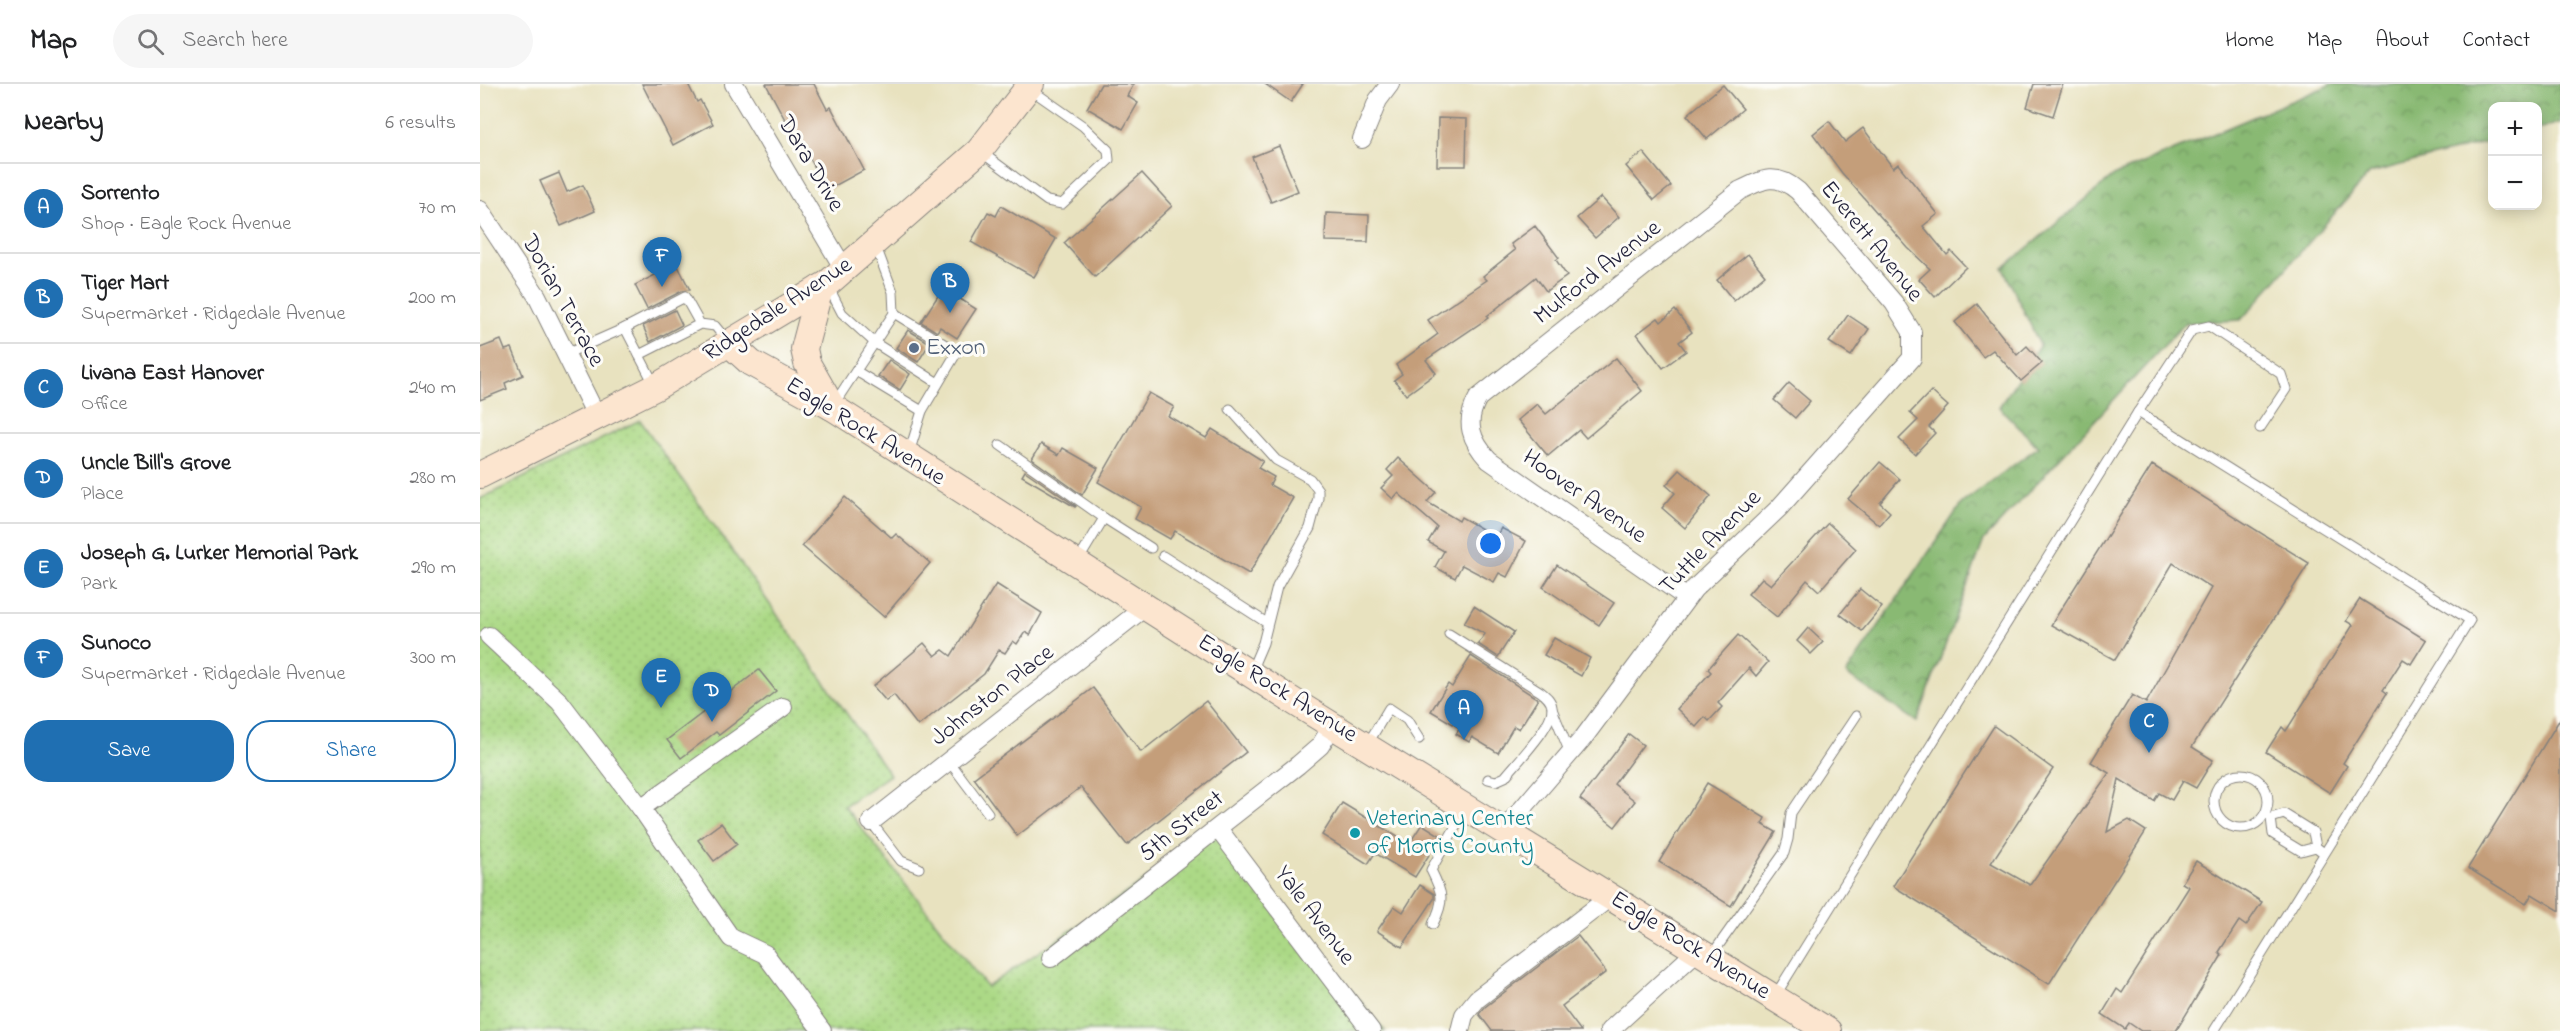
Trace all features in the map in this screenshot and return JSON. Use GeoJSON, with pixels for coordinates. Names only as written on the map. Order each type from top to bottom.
{"type":"FeatureCollection","features":[{"type":"Feature","properties":{"kind":"main road","name":"Ridgedale Avenue"},"geometry":{"type":"LineString","coordinates":[[480,476],[656,387],[730,344],[830,280],[979,151],[1030,86]]}},
{"type":"Feature","properties":{"kind":"main road"},"geometry":{"type":"LineString","coordinates":[[830,280],[804,349],[807,363],[832,407]]}},
{"type":"Feature","properties":{"kind":"main road","name":"Eagle Rock Avenue"},"geometry":{"type":"LineString","coordinates":[[730,344],[752,363],[832,407],[908,458],[1250,674],[1828,1031]]}},
{"type":"Feature","properties":{"kind":"street","name":"Dara Drive"},"geometry":{"type":"LineString","coordinates":[[734,84],[830,280]]}},
{"type":"Feature","properties":{"kind":"street"},"geometry":{"type":"LineString","coordinates":[[1362,139],[1378,100],[1390,84]]}},
{"type":"Feature","properties":{"kind":"street","name":"Mulford Avenue"},"geometry":{"type":"LineString","coordinates":[[1469,423],[1471,409],[1478,398],[1739,191],[1762,179],[1773,179]]}},
{"type":"Feature","properties":{"kind":"street","name":"Everett Avenue"},"geometry":{"type":"LineString","coordinates":[[1773,179],[1788,183],[1798,191],[1894,303],[1912,332],[1913,351]]}},
{"type":"Feature","properties":{"kind":"street","name":"Dorian Terrace"},"geometry":{"type":"LineString","coordinates":[[480,210],[537,296],[597,417]]}},
{"type":"Feature","properties":{"kind":"street","name":"Tuttle Avenue"},"geometry":{"type":"LineString","coordinates":[[1504,830],[1620,691],[1687,598],[1779,508],[1912,358],[1913,351]]}},
{"type":"Feature","properties":{"kind":"street","name":"Hoover Avenue"},"geometry":{"type":"LineString","coordinates":[[1469,423],[1477,447],[1489,460],[1687,598]]}},
{"type":"Feature","properties":{"kind":"street","name":"Johnston Place"},"geometry":{"type":"LineString","coordinates":[[871,822],[1145,607]]}},
{"type":"Feature","properties":{"kind":"street"},"geometry":{"type":"LineString","coordinates":[[489,636],[560,702],[641,808],[730,938],[765,954],[822,1031]]}},
{"type":"Feature","properties":{"kind":"street"},"geometry":{"type":"LineString","coordinates":[[641,808],[783,707]]}},
{"type":"Feature","properties":{"kind":"street","name":"5th Street"},"geometry":{"type":"LineString","coordinates":[[1051,958],[1219,830],[1320,746],[1333,726]]}},
{"type":"Feature","properties":{"kind":"street","name":"Yale Avenue"},"geometry":{"type":"LineString","coordinates":[[1219,830],[1371,1031]]}},
{"type":"Feature","properties":{"kind":"street"},"geometry":{"type":"LineString","coordinates":[[1460,1031],[1464,1015],[1477,999],[1610,897]]}},
{"type":"Feature","properties":{"kind":"street"},"geometry":{"type":"LineString","coordinates":[[1609,1031],[1703,955]]}},
{"type":"Feature","properties":{"kind":"lane"},"geometry":{"type":"LineString","coordinates":[[979,151],[1047,201],[1062,204],[1109,160],[1108,150],[1083,126],[1030,86]]}},
{"type":"Feature","properties":{"kind":"lane"},"geometry":{"type":"LineString","coordinates":[[832,407],[894,313],[893,292],[874,243]]}},
{"type":"Feature","properties":{"kind":"lane"},"geometry":{"type":"LineString","coordinates":[[830,280],[842,313],[874,343],[938,383]]}},
{"type":"Feature","properties":{"kind":"lane"},"geometry":{"type":"LineString","coordinates":[[566,354],[625,328],[685,297],[700,324]]}},
{"type":"Feature","properties":{"kind":"lane"},"geometry":{"type":"LineString","coordinates":[[894,313],[957,352],[922,411],[908,458]]}},
{"type":"Feature","properties":{"kind":"lane"},"geometry":{"type":"LineString","coordinates":[[639,355],[700,324],[716,326],[730,344]]}},
{"type":"Feature","properties":{"kind":"lane"},"geometry":{"type":"LineString","coordinates":[[1773,999],[2138,412],[2192,330],[2209,326],[2281,374],[2286,389],[2260,428]]}},
{"type":"Feature","properties":{"kind":"lane"},"geometry":{"type":"LineString","coordinates":[[625,328],[656,387]]}},
{"type":"Feature","properties":{"kind":"lane"},"geometry":{"type":"LineString","coordinates":[[856,371],[922,411]]}},
{"type":"Feature","properties":{"kind":"lane"},"geometry":{"type":"LineString","coordinates":[[1230,409],[1276,460],[1310,479],[1318,490],[1310,528],[1277,587],[1263,644],[1250,674]]}},
{"type":"Feature","properties":{"kind":"lane"},"geometry":{"type":"LineString","coordinates":[[2138,412],[2470,620],[2320,850],[2214,1031]]}},
{"type":"Feature","properties":{"kind":"lane"},"geometry":{"type":"LineString","coordinates":[[1000,445],[1151,548]]}},
{"type":"Feature","properties":{"kind":"lane"},"geometry":{"type":"LineString","coordinates":[[1076,564],[1104,518]]}},
{"type":"Feature","properties":{"kind":"lane"},"geometry":{"type":"LineString","coordinates":[[1163,556],[1267,623]]}},
{"type":"Feature","properties":{"kind":"lane"},"geometry":{"type":"LineString","coordinates":[[1449,634],[1550,699],[1570,753]]}},
{"type":"Feature","properties":{"kind":"lane"},"geometry":{"type":"LineString","coordinates":[[1367,745],[1389,708],[1407,720],[1419,739]]}},
{"type":"Feature","properties":{"kind":"lane"},"geometry":{"type":"LineString","coordinates":[[1488,779],[1496,781],[1505,777],[1549,721],[1552,709]]}},
{"type":"Feature","properties":{"kind":"lane"},"geometry":{"type":"LineString","coordinates":[[1703,955],[1784,853],[1791,813],[1856,716]]}},
{"type":"Feature","properties":{"kind":"lane"},"geometry":{"type":"LineString","coordinates":[[949,761],[988,813]]}},
{"type":"Feature","properties":{"kind":"lane"},"geometry":{"type":"LineString","coordinates":[[2320,850],[2301,851],[2272,834],[2268,816],[2266,790],[2254,777],[2236,774],[2220,783],[2215,790],[2214,809],[2224,823],[2232,827],[2250,827],[2268,816],[2284,814],[2313,832],[2320,850]]}},
{"type":"Feature","properties":{"kind":"lane"},"geometry":{"type":"LineString","coordinates":[[1433,924],[1442,905],[1442,895],[1431,870],[1466,807]]}},
{"type":"Feature","properties":{"kind":"lane"},"geometry":{"type":"LineString","coordinates":[[871,822],[901,861],[919,868]]}},
{"type":"Feature","properties":{"kind":"green space"},"geometry":{"type":"Polygon","coordinates":[[[2332,84],[2560,84],[2560,123],[2542,128],[2542,102],[2488,102],[2488,142],[2370,173],[2241,320],[2185,323],[1984,540],[1917,722],[1846,674],[1962,503],[2038,447],[1999,407],[2040,345],[2003,268],[2115,175],[2332,84]]]}},
{"type":"Feature","properties":{"kind":"green space"},"geometry":{"type":"Polygon","coordinates":[[[640,420],[890,775],[844,806],[987,987],[1219,830],[1385,1031],[480,1031],[480,499],[640,420]]]}},
{"type":"Feature","properties":{"kind":"building"},"geometry":{"type":"Polygon","coordinates":[[[642,84],[688,84],[697,102],[700,100],[713,124],[673,145],[642,84]]]}},
{"type":"Feature","properties":{"kind":"building"},"geometry":{"type":"Polygon","coordinates":[[[766,84],[814,84],[827,109],[831,107],[864,170],[827,190],[808,155],[805,157],[766,84]]]}},
{"type":"Feature","properties":{"kind":"building"},"geometry":{"type":"Polygon","coordinates":[[[1101,84],[1134,84],[1127,96],[1138,103],[1123,129],[1087,108],[1101,84]]]}},
{"type":"Feature","properties":{"kind":"building"},"geometry":{"type":"Polygon","coordinates":[[[1265,84],[1303,84],[1291,102],[1265,84]]]}},
{"type":"Feature","properties":{"kind":"building"},"geometry":{"type":"Polygon","coordinates":[[[2034,84],[2063,84],[2053,116],[2027,107],[2034,84]]]}},
{"type":"Feature","properties":{"kind":"building"},"geometry":{"type":"Polygon","coordinates":[[[1723,85],[1743,109],[1707,139],[1687,115],[1723,85]]]}},
{"type":"Feature","properties":{"kind":"building"},"geometry":{"type":"Polygon","coordinates":[[[1438,118],[1467,119],[1466,166],[1437,166],[1438,118]]]}},
{"type":"Feature","properties":{"kind":"building"},"geometry":{"type":"Polygon","coordinates":[[[1829,121],[1845,142],[1863,128],[1893,168],[1898,164],[1938,214],[1923,226],[1947,255],[1951,251],[1966,267],[1935,297],[1919,279],[1930,269],[1908,248],[1842,173],[1813,134],[1829,121]]]}},
{"type":"Feature","properties":{"kind":"building"},"geometry":{"type":"Polygon","coordinates":[[[1279,146],[1298,191],[1271,202],[1252,157],[1279,146]]]}},
{"type":"Feature","properties":{"kind":"building"},"geometry":{"type":"Polygon","coordinates":[[[1643,152],[1671,186],[1654,200],[1626,166],[1643,152]]]}},
{"type":"Feature","properties":{"kind":"building"},"geometry":{"type":"Polygon","coordinates":[[[559,173],[567,192],[583,185],[595,211],[561,226],[540,181],[559,173]]]}},
{"type":"Feature","properties":{"kind":"building"},"geometry":{"type":"Polygon","coordinates":[[[1142,173],[1172,206],[1095,277],[1064,243],[1142,173]]]}},
{"type":"Feature","properties":{"kind":"building"},"geometry":{"type":"Polygon","coordinates":[[[1601,197],[1619,217],[1595,238],[1577,218],[1601,197]]]}},
{"type":"Feature","properties":{"kind":"building"},"geometry":{"type":"Polygon","coordinates":[[[1001,206],[1056,239],[1034,277],[971,242],[988,212],[996,216],[1001,206]]]}},
{"type":"Feature","properties":{"kind":"building"},"geometry":{"type":"Polygon","coordinates":[[[1326,213],[1369,215],[1368,242],[1325,241],[1326,213]]]}},
{"type":"Feature","properties":{"kind":"building"},"geometry":{"type":"Polygon","coordinates":[[[1535,226],[1559,258],[1556,260],[1567,276],[1546,291],[1536,277],[1487,316],[1488,318],[1426,360],[1436,373],[1406,395],[1394,380],[1402,374],[1396,365],[1438,334],[1428,320],[1487,280],[1483,276],[1515,250],[1511,244],[1535,226]]]}},
{"type":"Feature","properties":{"kind":"building"},"geometry":{"type":"Polygon","coordinates":[[[1748,254],[1765,275],[1734,301],[1717,280],[1748,254]]]}},
{"type":"Feature","properties":{"kind":"building"},"geometry":{"type":"Polygon","coordinates":[[[677,264],[690,290],[682,291],[647,309],[635,285],[677,264]]]}},
{"type":"Feature","properties":{"kind":"building"},"geometry":{"type":"Polygon","coordinates":[[[943,288],[976,309],[957,338],[940,327],[937,332],[921,322],[943,288]]]}},
{"type":"Feature","properties":{"kind":"building"},"geometry":{"type":"Polygon","coordinates":[[[1977,304],[2017,355],[2027,346],[2042,363],[2021,381],[1993,350],[1983,357],[1955,322],[1977,304]]]}},
{"type":"Feature","properties":{"kind":"building"},"geometry":{"type":"Polygon","coordinates":[[[675,310],[682,325],[650,342],[643,326],[675,310]]]}},
{"type":"Feature","properties":{"kind":"building"},"geometry":{"type":"Polygon","coordinates":[[[1675,310],[1692,332],[1679,342],[1686,351],[1663,368],[1637,334],[1658,318],[1661,322],[1675,310]]]}},
{"type":"Feature","properties":{"kind":"building"},"geometry":{"type":"Polygon","coordinates":[[[1848,315],[1869,329],[1851,356],[1829,342],[1848,315]]]}},
{"type":"Feature","properties":{"kind":"building"},"geometry":{"type":"Polygon","coordinates":[[[908,330],[930,343],[918,362],[896,348],[908,330]]]}},
{"type":"Feature","properties":{"kind":"building"},"geometry":{"type":"Polygon","coordinates":[[[501,340],[505,350],[512,348],[523,375],[505,383],[507,389],[480,400],[480,348],[501,340]]]}},
{"type":"Feature","properties":{"kind":"building"},"geometry":{"type":"Polygon","coordinates":[[[1616,358],[1642,391],[1586,438],[1579,430],[1548,456],[1518,420],[1537,404],[1546,414],[1616,358]]]}},
{"type":"Feature","properties":{"kind":"building"},"geometry":{"type":"Polygon","coordinates":[[[889,360],[910,374],[900,390],[878,376],[889,360]]]}},
{"type":"Feature","properties":{"kind":"building"},"geometry":{"type":"Polygon","coordinates":[[[1789,383],[1810,401],[1795,418],[1774,400],[1789,383]]]}},
{"type":"Feature","properties":{"kind":"building"},"geometry":{"type":"Polygon","coordinates":[[[1931,391],[1948,406],[1929,427],[1935,433],[1915,454],[1899,439],[1918,420],[1910,413],[1931,391]]]}},
{"type":"Feature","properties":{"kind":"building"},"geometry":{"type":"Polygon","coordinates":[[[1149,393],[1174,407],[1168,416],[1206,438],[1212,429],[1263,461],[1258,468],[1274,477],[1270,485],[1293,498],[1249,574],[1175,531],[1170,539],[1135,519],[1141,507],[1098,482],[1149,393]]]}},
{"type":"Feature","properties":{"kind":"building"},"geometry":{"type":"Polygon","coordinates":[[[1041,444],[1059,455],[1063,448],[1098,468],[1082,495],[1032,459],[1041,444]]]}},
{"type":"Feature","properties":{"kind":"building"},"geometry":{"type":"Polygon","coordinates":[[[1398,458],[1436,492],[1427,502],[1459,521],[1461,517],[1496,537],[1501,528],[1526,541],[1507,577],[1499,573],[1494,582],[1462,565],[1455,578],[1435,567],[1444,551],[1428,542],[1437,527],[1398,493],[1393,499],[1381,488],[1393,476],[1387,470],[1398,458]]]}},
{"type":"Feature","properties":{"kind":"building"},"geometry":{"type":"Polygon","coordinates":[[[1880,462],[1900,479],[1880,503],[1890,512],[1879,525],[1848,499],[1880,462]]]}},
{"type":"Feature","properties":{"kind":"building"},"geometry":{"type":"Polygon","coordinates":[[[2152,465],[2309,563],[2192,747],[2213,760],[2196,788],[2183,781],[2172,800],[2159,793],[2154,801],[2119,779],[2107,832],[2129,820],[2146,831],[2049,984],[1893,886],[1994,726],[2053,769],[1991,863],[2030,885],[2109,773],[2091,762],[2132,695],[2146,703],[2211,588],[2173,563],[2115,660],[2051,625],[2152,465]]]}},
{"type":"Feature","properties":{"kind":"building"},"geometry":{"type":"Polygon","coordinates":[[[1680,470],[1711,496],[1685,528],[1662,508],[1675,493],[1666,485],[1680,470]]]}},
{"type":"Feature","properties":{"kind":"building"},"geometry":{"type":"Polygon","coordinates":[[[1025,471],[1076,506],[1022,476],[1025,471]]]}},
{"type":"Feature","properties":{"kind":"building"},"geometry":{"type":"Polygon","coordinates":[[[845,497],[892,538],[896,534],[930,563],[884,617],[802,546],[845,497]]]}},
{"type":"Feature","properties":{"kind":"building"},"geometry":{"type":"Polygon","coordinates":[[[1828,523],[1856,549],[1819,591],[1807,580],[1777,617],[1748,594],[1762,578],[1771,585],[1828,523]]]}},
{"type":"Feature","properties":{"kind":"building"},"geometry":{"type":"Polygon","coordinates":[[[1557,565],[1614,603],[1599,625],[1543,587],[1557,565]]]}},
{"type":"Feature","properties":{"kind":"building"},"geometry":{"type":"Polygon","coordinates":[[[996,584],[1042,613],[1030,635],[1025,632],[1017,644],[1013,641],[1005,653],[999,650],[984,674],[918,726],[894,695],[886,701],[873,686],[924,643],[935,656],[943,650],[951,656],[996,584]]]}},
{"type":"Feature","properties":{"kind":"building"},"geometry":{"type":"Polygon","coordinates":[[[1860,589],[1882,607],[1862,631],[1840,614],[1860,589]]]}},
{"type":"Feature","properties":{"kind":"building"},"geometry":{"type":"Polygon","coordinates":[[[2360,599],[2426,640],[2411,664],[2403,659],[2383,690],[2387,693],[2343,763],[2347,766],[2330,793],[2266,752],[2282,727],[2286,731],[2353,625],[2346,621],[2360,599]]]}},
{"type":"Feature","properties":{"kind":"building"},"geometry":{"type":"Polygon","coordinates":[[[1474,606],[1514,632],[1498,657],[1478,644],[1485,634],[1464,623],[1474,606]]]}},
{"type":"Feature","properties":{"kind":"building"},"geometry":{"type":"Polygon","coordinates":[[[1808,628],[1823,642],[1811,654],[1797,641],[1808,628]]]}},
{"type":"Feature","properties":{"kind":"building"},"geometry":{"type":"Polygon","coordinates":[[[1738,635],[1768,662],[1756,676],[1749,668],[1718,703],[1722,707],[1709,721],[1705,717],[1696,727],[1677,709],[1711,672],[1708,669],[1738,635]]]}},
{"type":"Feature","properties":{"kind":"building"},"geometry":{"type":"Polygon","coordinates":[[[1554,638],[1590,658],[1581,676],[1544,655],[1554,638]]]}},
{"type":"Feature","properties":{"kind":"building"},"geometry":{"type":"Polygon","coordinates":[[[1471,656],[1538,699],[1519,729],[1514,726],[1498,753],[1472,737],[1469,742],[1456,734],[1460,728],[1431,711],[1448,684],[1452,687],[1471,656]]]}},
{"type":"Feature","properties":{"kind":"building"},"geometry":{"type":"Polygon","coordinates":[[[759,670],[776,691],[719,735],[716,732],[681,758],[667,740],[759,670]]]}},
{"type":"Feature","properties":{"kind":"building"},"geometry":{"type":"Polygon","coordinates":[[[1093,688],[1141,752],[1206,701],[1246,752],[1127,845],[1081,787],[1017,836],[974,778],[1093,688]]]}},
{"type":"Feature","properties":{"kind":"building"},"geometry":{"type":"Polygon","coordinates":[[[2560,719],[2560,911],[2532,894],[2526,904],[2468,868],[2560,719]]]}},
{"type":"Feature","properties":{"kind":"building"},"geometry":{"type":"Polygon","coordinates":[[[1629,734],[1643,745],[1614,784],[1635,801],[1615,827],[1580,799],[1629,734]]]}},
{"type":"Feature","properties":{"kind":"building"},"geometry":{"type":"Polygon","coordinates":[[[1707,783],[1765,818],[1762,824],[1776,832],[1731,906],[1659,862],[1707,783]]]}},
{"type":"Feature","properties":{"kind":"building"},"geometry":{"type":"Polygon","coordinates":[[[1342,803],[1409,844],[1422,824],[1441,836],[1415,877],[1375,853],[1368,864],[1322,835],[1342,803]]]}},
{"type":"Feature","properties":{"kind":"building"},"geometry":{"type":"Polygon","coordinates":[[[721,823],[737,844],[714,861],[698,840],[721,823]]]}},
{"type":"Feature","properties":{"kind":"building"},"geometry":{"type":"Polygon","coordinates":[[[2196,861],[2262,902],[2246,926],[2239,921],[2219,952],[2222,955],[2176,1031],[2141,1031],[2129,1023],[2125,1029],[2102,1014],[2117,989],[2122,993],[2189,887],[2182,883],[2196,861]]]}},
{"type":"Feature","properties":{"kind":"building"},"geometry":{"type":"Polygon","coordinates":[[[1420,885],[1434,894],[1434,899],[1402,947],[1377,931],[1394,906],[1403,912],[1420,885]]]}},
{"type":"Feature","properties":{"kind":"building"},"geometry":{"type":"Polygon","coordinates":[[[1578,936],[1606,972],[1562,1006],[1581,1031],[1492,1031],[1479,1014],[1485,1007],[1578,936]]]}},
{"type":"Feature","properties":{"kind":"place","name":"Sunoco"},"geometry":{"type":"Point","coordinates":[662,287]}},
{"type":"Feature","properties":{"kind":"place","name":"Tiger Mart"},"geometry":{"type":"Point","coordinates":[950,313]}},
{"type":"Feature","properties":{"kind":"place","name":"Exxon"},"geometry":{"type":"Point","coordinates":[914,348]}},
{"type":"Feature","properties":{"kind":"place","name":"Joseph G. Lurker Memorial Park"},"geometry":{"type":"Point","coordinates":[661,708]}},
{"type":"Feature","properties":{"kind":"place","name":"Uncle Bill's Grove"},"geometry":{"type":"Point","coordinates":[712,722]}},
{"type":"Feature","properties":{"kind":"place","name":"Sorrento"},"geometry":{"type":"Point","coordinates":[1464,740]}},
{"type":"Feature","properties":{"kind":"place","name":"Livana East Hanover"},"geometry":{"type":"Point","coordinates":[2149,753]}},
{"type":"Feature","properties":{"kind":"place","name":"Veterinary Center of Morris County"},"geometry":{"type":"Point","coordinates":[1355,833]}}]}
